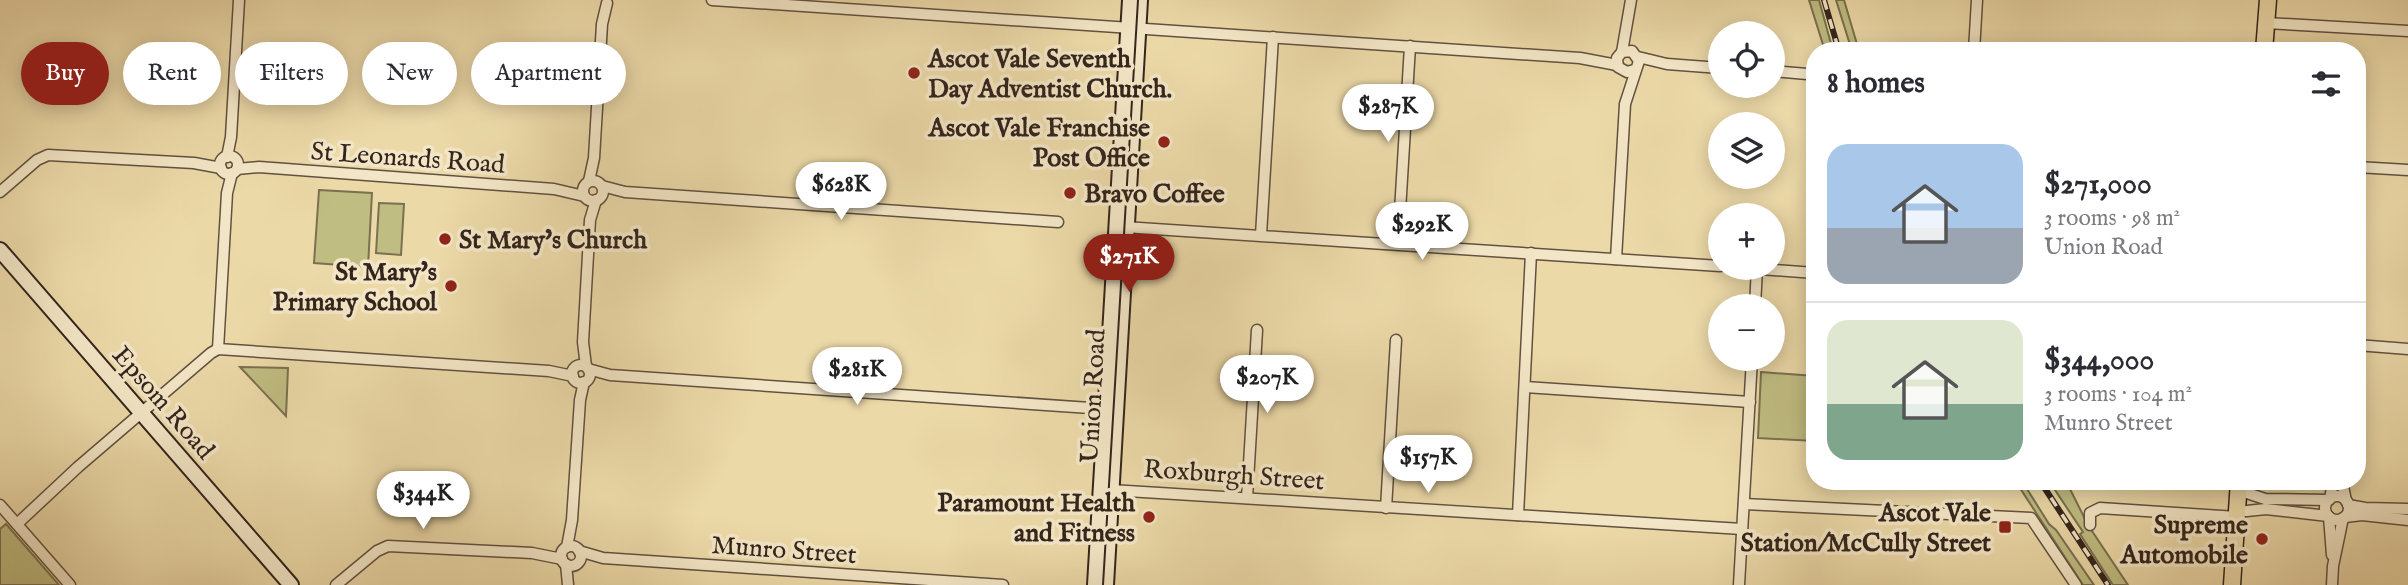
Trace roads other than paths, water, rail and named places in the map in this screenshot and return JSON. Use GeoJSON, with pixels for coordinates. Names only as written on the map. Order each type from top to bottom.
{"type":"FeatureCollection","features":[{"type":"Feature","properties":{"kind":"main road"},"geometry":{"type":"LineString","coordinates":[[2265,42],[2268,0]]}},
{"type":"Feature","properties":{"kind":"main road"},"geometry":{"type":"LineString","coordinates":[[2232,585],[2239,490]]}},
{"type":"Feature","properties":{"kind":"street"},"geometry":{"type":"LineString","coordinates":[[218,349],[239,0]]}},
{"type":"Feature","properties":{"kind":"street"},"geometry":{"type":"LineString","coordinates":[[712,0],[1619,60]]}},
{"type":"Feature","properties":{"kind":"street","name":"Union Road"},"geometry":{"type":"LineString","coordinates":[[1095,585],[1111,410],[1133,28],[1130,0]]}},
{"type":"Feature","properties":{"kind":"street","name":"Union Road"},"geometry":{"type":"LineString","coordinates":[[1133,28],[1140,0]]}},
{"type":"Feature","properties":{"kind":"street"},"geometry":{"type":"LineString","coordinates":[[1625,104],[1636,62],[1630,17],[1631,0]]}},
{"type":"Feature","properties":{"kind":"street"},"geometry":{"type":"LineString","coordinates":[[1975,42],[1977,0]]}},
{"type":"Feature","properties":{"kind":"street"},"geometry":{"type":"LineString","coordinates":[[569,585],[604,1]]}},
{"type":"Feature","properties":{"kind":"street"},"geometry":{"type":"LineString","coordinates":[[1616,259],[1625,104],[1619,60],[1630,17]]}},
{"type":"Feature","properties":{"kind":"street"},"geometry":{"type":"LineString","coordinates":[[2266,23],[2408,31]]}},
{"type":"Feature","properties":{"kind":"street"},"geometry":{"type":"LineString","coordinates":[[1261,235],[1273,37]]}},
{"type":"Feature","properties":{"kind":"street"},"geometry":{"type":"LineString","coordinates":[[1398,244],[1409,46]]}},
{"type":"Feature","properties":{"kind":"street"},"geometry":{"type":"LineString","coordinates":[[1619,60],[1628,50],[1636,62]]}},
{"type":"Feature","properties":{"kind":"street"},"geometry":{"type":"LineString","coordinates":[[1619,60],[1627,72],[1636,62]]}},
{"type":"Feature","properties":{"kind":"street"},"geometry":{"type":"LineString","coordinates":[[1636,62],[1708,67]]}},
{"type":"Feature","properties":{"kind":"street"},"geometry":{"type":"LineString","coordinates":[[1785,72],[1806,74]]}},
{"type":"Feature","properties":{"kind":"street","name":"St Leonards Road"},"geometry":{"type":"LineString","coordinates":[[0,191],[37,160],[48,155],[1058,222]]}},
{"type":"Feature","properties":{"kind":"street"},"geometry":{"type":"LineString","coordinates":[[2366,168],[2408,170]]}},
{"type":"Feature","properties":{"kind":"street"},"geometry":{"type":"LineString","coordinates":[[1121,226],[1708,265]]}},
{"type":"Feature","properties":{"kind":"street","name":"Epsom Road"},"geometry":{"type":"LineString","coordinates":[[0,250],[291,585]]}},
{"type":"Feature","properties":{"kind":"street"},"geometry":{"type":"LineString","coordinates":[[1518,515],[1531,253]]}},
{"type":"Feature","properties":{"kind":"street"},"geometry":{"type":"LineString","coordinates":[[1785,270],[1806,272]]}},
{"type":"Feature","properties":{"kind":"street"},"geometry":{"type":"LineString","coordinates":[[1247,498],[1257,330]]}},
{"type":"Feature","properties":{"kind":"street"},"geometry":{"type":"LineString","coordinates":[[1386,508],[1396,340]]}},
{"type":"Feature","properties":{"kind":"street"},"geometry":{"type":"LineString","coordinates":[[2366,346],[2408,349]]}},
{"type":"Feature","properties":{"kind":"street"},"geometry":{"type":"LineString","coordinates":[[17,524],[141,413],[218,349],[1111,410]]}},
{"type":"Feature","properties":{"kind":"street"},"geometry":{"type":"LineString","coordinates":[[1739,585],[1751,371]]}},
{"type":"Feature","properties":{"kind":"street"},"geometry":{"type":"LineString","coordinates":[[1525,387],[1749,402]]}},
{"type":"Feature","properties":{"kind":"street","name":"Union Road"},"geometry":{"type":"LineString","coordinates":[[1105,490],[1106,585]]}},
{"type":"Feature","properties":{"kind":"street","name":"Roxburgh Street"},"geometry":{"type":"LineString","coordinates":[[1105,490],[1742,530]]}},
{"type":"Feature","properties":{"kind":"street"},"geometry":{"type":"LineString","coordinates":[[2247,490],[2265,499],[2329,500],[2337,497],[2365,508],[2408,509]]}},
{"type":"Feature","properties":{"kind":"street"},"geometry":{"type":"LineString","coordinates":[[2331,490],[2325,509],[2333,566],[2332,585]]}},
{"type":"Feature","properties":{"kind":"street"},"geometry":{"type":"LineString","coordinates":[[2333,566],[2347,503],[2344,490]]}},
{"type":"Feature","properties":{"kind":"street"},"geometry":{"type":"LineString","coordinates":[[1744,504],[2031,518],[2076,585]]}},
{"type":"Feature","properties":{"kind":"street"},"geometry":{"type":"LineString","coordinates":[[0,505],[70,585]]}},
{"type":"Feature","properties":{"kind":"street"},"geometry":{"type":"LineString","coordinates":[[2090,525],[2090,513],[2100,509],[2237,515],[2266,509],[2328,516],[2336,520],[2358,514],[2408,520]]}},
{"type":"Feature","properties":{"kind":"street","name":"Munro Street"},"geometry":{"type":"LineString","coordinates":[[336,585],[377,551],[388,546],[532,553],[1003,585]]}},
{"type":"Feature","properties":{"kind":"tram line"},"geometry":{"type":"LineString","coordinates":[[1103,585],[1138,0]]}},
{"type":"Feature","properties":{"kind":"railway"},"geometry":{"type":"LineString","coordinates":[[1824,0],[1836,42]]}},
{"type":"Feature","properties":{"kind":"railway"},"geometry":{"type":"LineString","coordinates":[[2046,490],[2108,585]]}},
{"type":"Feature","properties":{"kind":"place","name":"Ascot Vale Seventh Day Adventist Church."},"geometry":{"type":"Point","coordinates":[914,73]}},
{"type":"Feature","properties":{"kind":"place","name":"Ascot Vale Franchise Post Office"},"geometry":{"type":"Point","coordinates":[1164,142]}},
{"type":"Feature","properties":{"kind":"place","name":"Bravo Coffee"},"geometry":{"type":"Point","coordinates":[1070,193]}},
{"type":"Feature","properties":{"kind":"place","name":"St Mary's Church"},"geometry":{"type":"Point","coordinates":[445,239]}},
{"type":"Feature","properties":{"kind":"place","name":"St Mary's Primary School"},"geometry":{"type":"Point","coordinates":[451,286]}},
{"type":"Feature","properties":{"kind":"place","name":"Paramount Health and Fitness"},"geometry":{"type":"Point","coordinates":[1149,517]}},
{"type":"Feature","properties":{"kind":"place","name":"Ascot Vale Station/McCully Street"},"geometry":{"type":"Point","coordinates":[2005,527]}},
{"type":"Feature","properties":{"kind":"place","name":"Supreme Automobile"},"geometry":{"type":"Point","coordinates":[2262,539]}}]}
